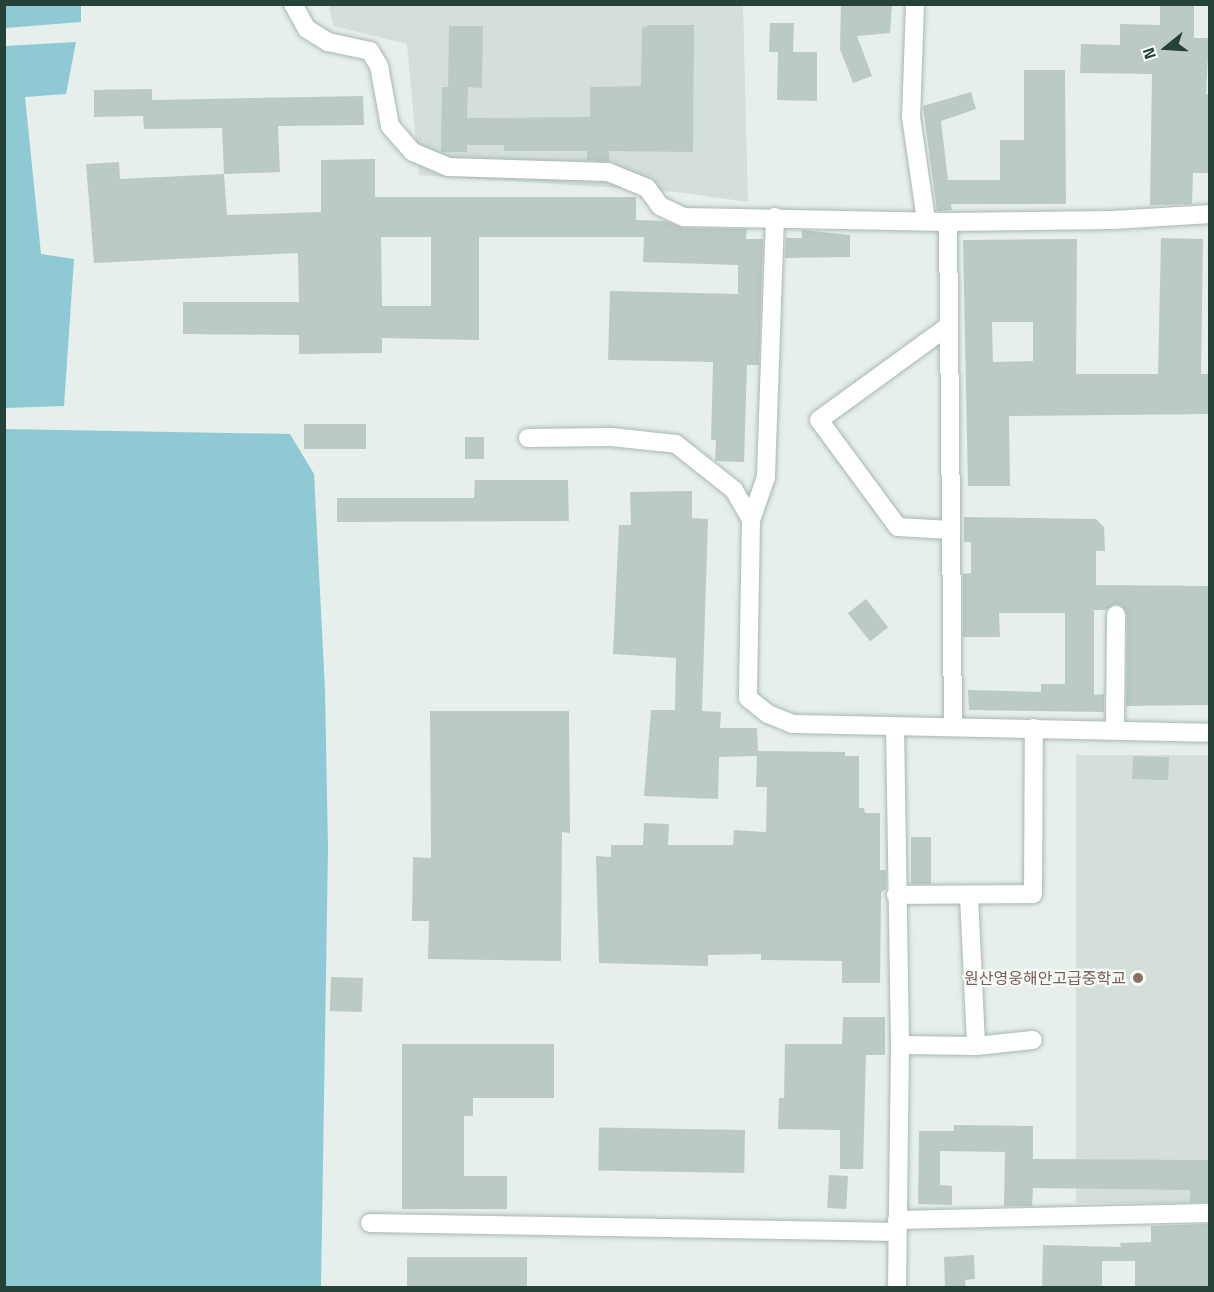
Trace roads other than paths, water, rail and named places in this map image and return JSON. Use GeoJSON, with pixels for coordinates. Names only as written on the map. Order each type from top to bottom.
{"type":"FeatureCollection","features":[{"type":"Feature","properties":{"kind":"street"},"geometry":{"type":"LineString","coordinates":[[293,4],[307,29],[328,42],[370,51],[379,66],[390,126],[413,152],[448,167],[608,172],[647,188],[660,206],[684,217],[948,222],[1113,220],[1209,214]]}},
{"type":"Feature","properties":{"kind":"street"},"geometry":{"type":"LineString","coordinates":[[915,4],[911,117],[926,220]]}},
{"type":"Feature","properties":{"kind":"street"},"geometry":{"type":"LineString","coordinates":[[775,217],[766,477],[751,520],[748,698],[768,714],[793,724],[952,725],[1209,733]]}},
{"type":"Feature","properties":{"kind":"street"},"geometry":{"type":"LineString","coordinates":[[948,222],[947,327],[952,725]]}},
{"type":"Feature","properties":{"kind":"street"},"geometry":{"type":"LineString","coordinates":[[947,327],[819,420],[898,527],[950,530]]}},
{"type":"Feature","properties":{"kind":"street"},"geometry":{"type":"LineString","coordinates":[[528,438],[611,436],[676,444],[734,490],[751,520]]}},
{"type":"Feature","properties":{"kind":"street"},"geometry":{"type":"LineString","coordinates":[[1115,730],[1116,615]]}},
{"type":"Feature","properties":{"kind":"street"},"geometry":{"type":"LineString","coordinates":[[895,726],[900,1045],[897,1287]]}},
{"type":"Feature","properties":{"kind":"street"},"geometry":{"type":"LineString","coordinates":[[896,896],[1033,894],[1034,728]]}},
{"type":"Feature","properties":{"kind":"street"},"geometry":{"type":"LineString","coordinates":[[969,896],[976,1046]]}},
{"type":"Feature","properties":{"kind":"street"},"geometry":{"type":"LineString","coordinates":[[900,1045],[976,1046],[1033,1040]]}},
{"type":"Feature","properties":{"kind":"street"},"geometry":{"type":"LineString","coordinates":[[370,1223],[897,1226],[1209,1213]]}},
{"type":"Feature","properties":{"kind":"water"},"geometry":{"type":"Polygon","coordinates":[[[5,4],[81,5],[81,22],[5,28],[5,4]]]}},
{"type":"Feature","properties":{"kind":"water"},"geometry":{"type":"Polygon","coordinates":[[[76,42],[66,94],[25,97],[41,254],[74,259],[64,406],[5,408],[5,46],[76,42]]]}},
{"type":"Feature","properties":{"kind":"water"},"geometry":{"type":"Polygon","coordinates":[[[5,429],[290,434],[314,474],[325,690],[328,848],[321,1287],[5,1287],[5,429]]]}},
{"type":"Feature","properties":{"kind":"place","name":"원산영웅해안고급중학교"},"geometry":{"type":"Point","coordinates":[1138,978]}}]}
